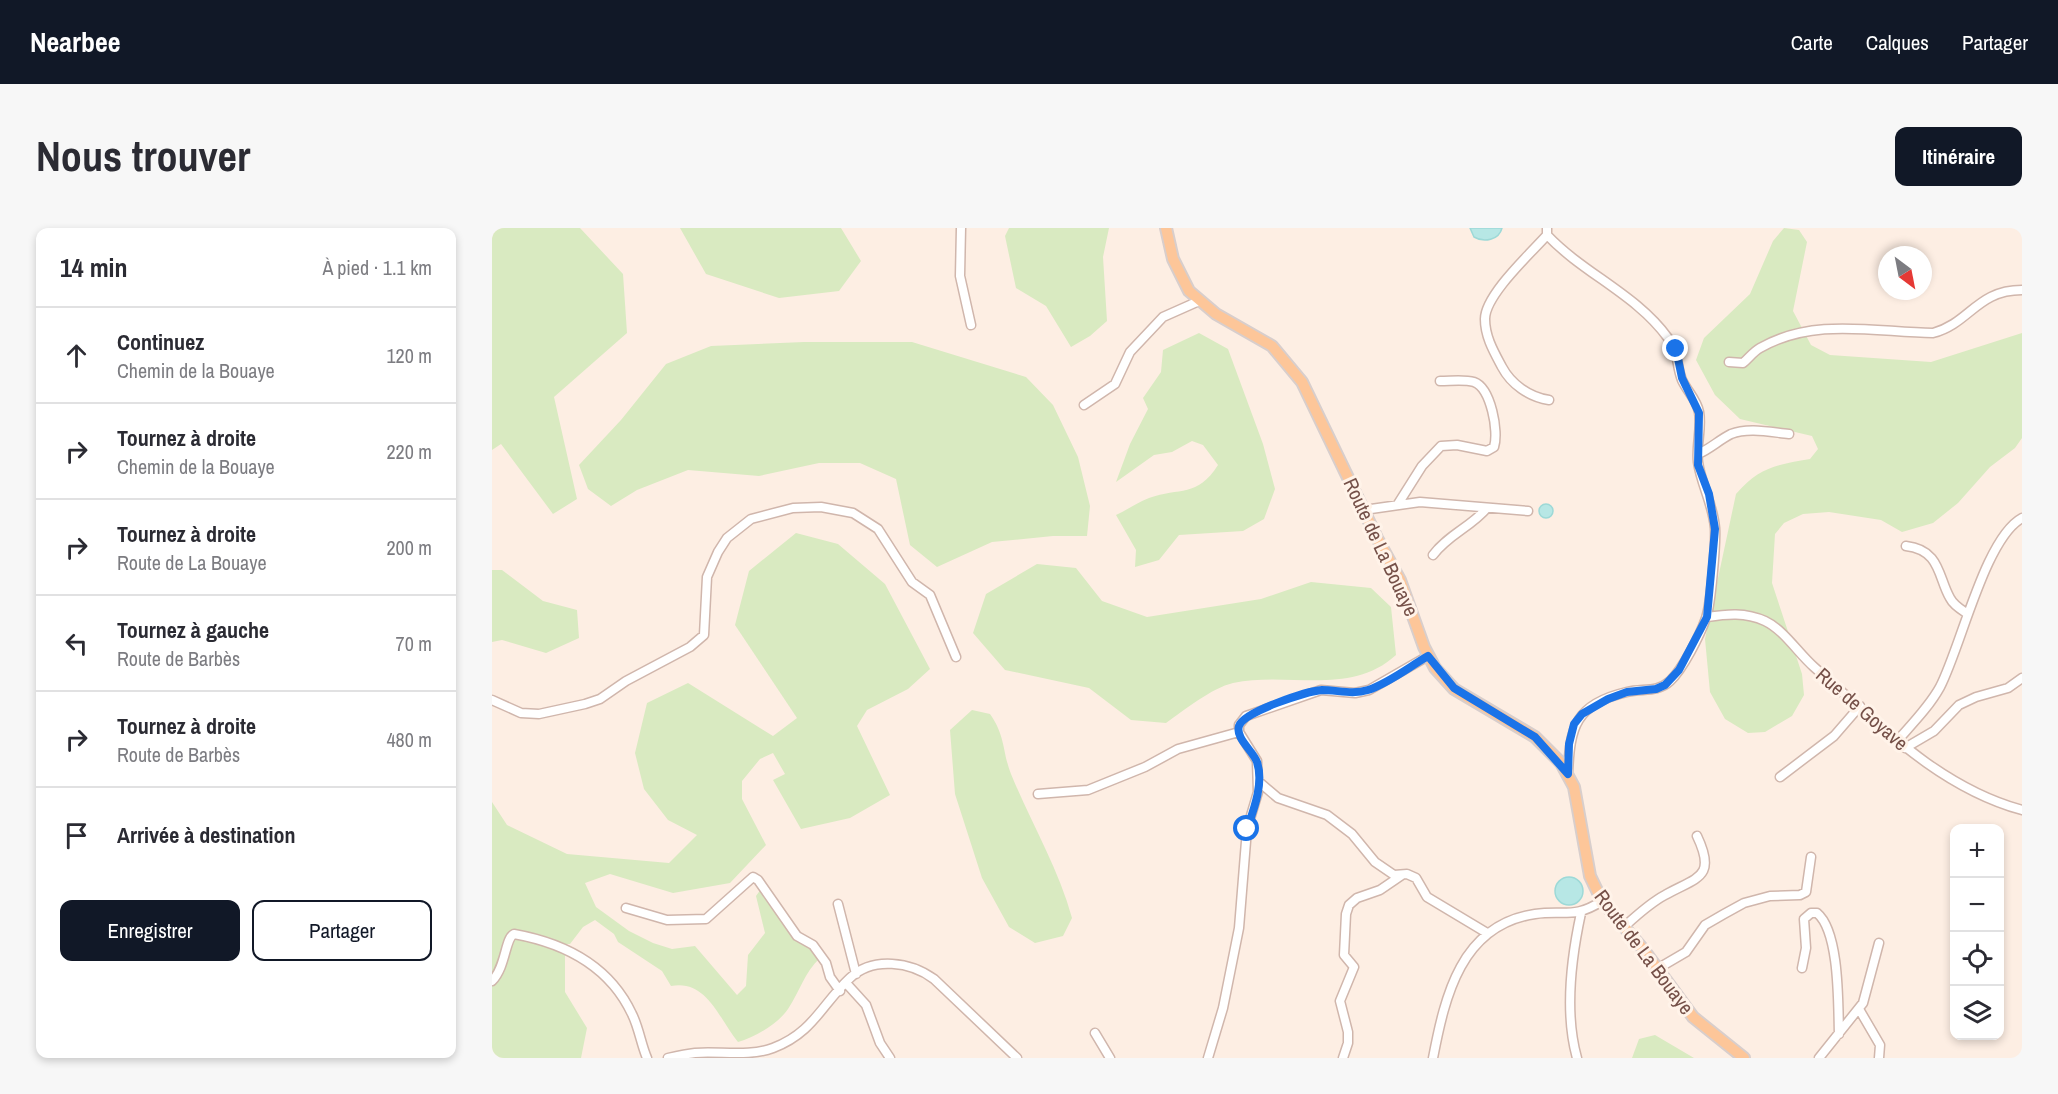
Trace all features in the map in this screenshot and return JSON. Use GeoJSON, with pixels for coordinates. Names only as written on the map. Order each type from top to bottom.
{"type":"FeatureCollection","features":[{"type":"Feature","properties":{"kind":"main road","name":"Route de La Bouaye"},"geometry":{"type":"LineString","coordinates":[[1166,228],[1179,275],[1199,302],[1272,346],[1288,363],[1310,397],[1407,596],[1428,656],[1454,688],[1535,737],[1568,774],[1574,787],[1590,876],[1602,901],[1625,926],[1693,1017],[1744,1058]]}},
{"type":"Feature","properties":{"kind":"street"},"geometry":{"type":"LineString","coordinates":[[961,228],[960,276],[971,325]]}},
{"type":"Feature","properties":{"kind":"street"},"geometry":{"type":"LineString","coordinates":[[1549,400],[1526,392],[1508,377],[1491,346],[1485,321],[1486,312],[1499,291],[1547,232],[1562,251],[1632,299],[1654,321],[1676,349],[1682,378],[1699,413],[1698,465],[1709,494],[1715,529],[1707,617],[1679,670],[1665,685],[1656,689],[1627,692],[1608,699],[1582,714],[1574,724],[1569,744],[1568,774]]}},
{"type":"Feature","properties":{"kind":"street"},"geometry":{"type":"LineString","coordinates":[[1729,362],[1743,363],[1761,347],[1805,330],[1826,327],[1933,333],[1945,330],[1986,298],[2004,290],[2022,290]]}},
{"type":"Feature","properties":{"kind":"street"},"geometry":{"type":"LineString","coordinates":[[1084,405],[1115,384],[1130,352],[1163,318],[1199,302]]}},
{"type":"Feature","properties":{"kind":"street"},"geometry":{"type":"LineString","coordinates":[[1398,504],[1422,466],[1441,446],[1457,445],[1486,451],[1494,447],[1496,439],[1488,398],[1477,383],[1440,381]]}},
{"type":"Feature","properties":{"kind":"street"},"geometry":{"type":"LineString","coordinates":[[1698,454],[1710,450],[1731,434],[1742,431],[1789,434]]}},
{"type":"Feature","properties":{"kind":"street"},"geometry":{"type":"LineString","coordinates":[[1364,510],[1420,502],[1528,511]]}},
{"type":"Feature","properties":{"kind":"street"},"geometry":{"type":"LineString","coordinates":[[492,700],[521,713],[539,714],[585,704],[600,699],[626,681],[700,641],[706,629],[707,578],[727,538],[751,519],[793,508],[821,507],[853,513],[878,528],[912,582],[930,595],[956,657]]}},
{"type":"Feature","properties":{"kind":"street"},"geometry":{"type":"LineString","coordinates":[[1433,555],[1450,535],[1469,524],[1487,508]]}},
{"type":"Feature","properties":{"kind":"street"},"geometry":{"type":"LineString","coordinates":[[1897,741],[1939,689],[1968,614],[2007,530],[2022,518]]}},
{"type":"Feature","properties":{"kind":"street"},"geometry":{"type":"LineString","coordinates":[[1906,546],[1920,550],[1938,565],[1949,597],[1968,614]]}},
{"type":"Feature","properties":{"kind":"street","name":"Rue de Goyave"},"geometry":{"type":"LineString","coordinates":[[1707,617],[1732,613],[1747,615],[1772,625],[1812,665],[1905,748],[1958,785],[2000,804],[2022,810]]}},
{"type":"Feature","properties":{"kind":"street"},"geometry":{"type":"LineString","coordinates":[[1208,1058],[1223,1008],[1239,928],[1247,829],[1258,782],[1257,761],[1239,732],[1239,725],[1246,716],[1264,708],[1321,690],[1355,693],[1369,690],[1428,656]]}},
{"type":"Feature","properties":{"kind":"street"},"geometry":{"type":"LineString","coordinates":[[1905,748],[1934,731],[1959,705],[1976,697],[2008,688],[2022,678]]}},
{"type":"Feature","properties":{"kind":"street"},"geometry":{"type":"LineString","coordinates":[[1780,777],[1834,736],[1860,706]]}},
{"type":"Feature","properties":{"kind":"street"},"geometry":{"type":"LineString","coordinates":[[1038,794],[1088,790],[1145,767],[1178,749],[1239,732]]}},
{"type":"Feature","properties":{"kind":"street"},"geometry":{"type":"LineString","coordinates":[[1258,782],[1278,798],[1326,815],[1352,834],[1375,862],[1394,875],[1403,874],[1416,878],[1427,897],[1487,933]]}},
{"type":"Feature","properties":{"kind":"street"},"geometry":{"type":"LineString","coordinates":[[1625,926],[1652,903],[1701,877],[1705,868],[1706,856],[1697,836]]}},
{"type":"Feature","properties":{"kind":"street"},"geometry":{"type":"LineString","coordinates":[[1657,969],[1686,952],[1705,925],[1744,903],[1770,896],[1800,895],[1806,892],[1811,857]]}},
{"type":"Feature","properties":{"kind":"street"},"geometry":{"type":"LineString","coordinates":[[1343,1058],[1348,1043],[1348,1032],[1340,1001],[1354,967],[1344,955],[1348,904],[1357,897],[1380,890],[1403,874]]}},
{"type":"Feature","properties":{"kind":"street"},"geometry":{"type":"LineString","coordinates":[[626,908],[667,920],[706,919],[753,877],[758,880],[797,936],[813,945],[826,963],[830,977],[840,991]]}},
{"type":"Feature","properties":{"kind":"street"},"geometry":{"type":"LineString","coordinates":[[1433,1058],[1447,995],[1455,975],[1464,960],[1487,933],[1516,918],[1543,913],[1581,913],[1602,901]]}},
{"type":"Feature","properties":{"kind":"street"},"geometry":{"type":"LineString","coordinates":[[838,904],[856,974]]}},
{"type":"Feature","properties":{"kind":"street"},"geometry":{"type":"LineString","coordinates":[[1577,1058],[1571,1029],[1571,990],[1581,913]]}},
{"type":"Feature","properties":{"kind":"street"},"geometry":{"type":"LineString","coordinates":[[1802,968],[1806,948],[1802,924],[1807,915],[1817,913],[1824,924],[1838,974],[1839,1034]]}},
{"type":"Feature","properties":{"kind":"street"},"geometry":{"type":"LineString","coordinates":[[492,981],[502,968],[507,940],[514,934],[550,941],[570,950],[616,989],[632,1014],[647,1058]]}},
{"type":"Feature","properties":{"kind":"street"},"geometry":{"type":"LineString","coordinates":[[1819,1058],[1867,995],[1879,943]]}},
{"type":"Feature","properties":{"kind":"street"},"geometry":{"type":"LineString","coordinates":[[668,1058],[694,1053],[769,1050],[796,1036],[811,1024],[856,974],[892,963],[920,968],[963,1003],[1017,1058]]}},
{"type":"Feature","properties":{"kind":"street"},"geometry":{"type":"LineString","coordinates":[[846,983],[866,1005],[880,1043],[890,1058]]}},
{"type":"Feature","properties":{"kind":"street"},"geometry":{"type":"LineString","coordinates":[[1858,1009],[1880,1045],[1879,1058]]}},
{"type":"Feature","properties":{"kind":"street"},"geometry":{"type":"LineString","coordinates":[[1095,1033],[1110,1058]]}},
{"type":"Feature","properties":{"kind":"green space"},"geometry":{"type":"Polygon","coordinates":[[[492,228],[580,228],[623,274],[627,333],[554,397],[577,499],[553,514],[501,444],[492,450],[492,228]]]}},
{"type":"Feature","properties":{"kind":"green space"},"geometry":{"type":"Polygon","coordinates":[[[680,228],[841,228],[861,261],[839,291],[779,298],[706,274],[680,228]]]}},
{"type":"Feature","properties":{"kind":"green space"},"geometry":{"type":"Polygon","coordinates":[[[1009,228],[1109,228],[1103,257],[1107,321],[1090,336],[1071,347],[1046,306],[1016,288],[1005,236],[1009,228]]]}},
{"type":"Feature","properties":{"kind":"green space"},"geometry":{"type":"Polygon","coordinates":[[[1784,228],[1799,230],[1807,242],[1793,311],[1811,345],[1830,355],[1931,362],[2022,333],[2022,438],[2015,448],[1990,467],[1958,503],[1933,523],[1902,532],[1881,520],[1829,512],[1803,514],[1784,523],[1775,534],[1772,583],[1802,674],[1804,695],[1792,716],[1765,732],[1748,733],[1725,719],[1710,692],[1705,639],[1736,494],[1752,478],[1761,473],[1778,466],[1810,459],[1818,449],[1812,436],[1740,419],[1715,395],[1696,360],[1704,338],[1750,294],[1773,241],[1784,228]]]}},
{"type":"Feature","properties":{"kind":"green space"},"geometry":{"type":"Polygon","coordinates":[[[1199,333],[1228,349],[1263,444],[1275,489],[1264,519],[1243,531],[1179,535],[1159,560],[1135,567],[1136,550],[1116,515],[1149,498],[1195,487],[1203,483],[1218,465],[1203,445],[1192,441],[1172,452],[1154,455],[1116,482],[1130,444],[1148,409],[1143,398],[1161,372],[1163,350],[1199,333]]]}},
{"type":"Feature","properties":{"kind":"green space"},"geometry":{"type":"Polygon","coordinates":[[[804,342],[912,342],[1026,377],[1053,405],[1078,457],[1090,506],[1087,536],[1053,536],[992,542],[937,567],[910,545],[896,479],[860,463],[819,463],[759,476],[688,470],[637,490],[611,506],[588,489],[579,465],[621,420],[666,364],[711,346],[804,342]]]}},
{"type":"Feature","properties":{"kind":"green space"},"geometry":{"type":"Polygon","coordinates":[[[796,533],[838,544],[885,584],[930,669],[908,689],[867,710],[857,726],[890,795],[850,818],[801,829],[773,780],[785,774],[773,753],[760,759],[742,781],[742,799],[766,845],[730,883],[673,893],[610,874],[585,883],[596,907],[629,931],[653,943],[672,949],[695,946],[737,995],[746,986],[748,955],[765,933],[756,896],[761,889],[820,958],[802,982],[784,1015],[766,1029],[738,1042],[718,1012],[703,995],[683,985],[671,986],[662,971],[618,942],[614,934],[595,920],[583,927],[570,944],[565,944],[565,992],[587,1028],[581,1058],[492,1058],[492,802],[507,825],[567,854],[669,863],[697,835],[668,820],[644,789],[635,753],[647,703],[688,683],[773,736],[797,718],[735,625],[749,571],[796,533]]]}},
{"type":"Feature","properties":{"kind":"green space"},"geometry":{"type":"Polygon","coordinates":[[[1037,564],[1076,568],[1102,601],[1147,617],[1261,599],[1311,582],[1371,588],[1391,607],[1396,655],[1378,668],[1339,679],[1276,679],[1233,683],[1207,694],[1166,723],[1131,720],[1089,688],[1005,670],[973,633],[986,594],[1037,564]]]}},
{"type":"Feature","properties":{"kind":"green space"},"geometry":{"type":"Polygon","coordinates":[[[492,570],[502,570],[543,601],[577,610],[579,638],[546,653],[502,640],[492,642],[492,570]]]}},
{"type":"Feature","properties":{"kind":"green space"},"geometry":{"type":"Polygon","coordinates":[[[972,710],[990,714],[999,730],[1011,774],[1052,863],[1072,918],[1063,936],[1035,943],[1009,927],[982,878],[955,794],[950,730],[972,710]]]}},
{"type":"Feature","properties":{"kind":"green space"},"geometry":{"type":"Polygon","coordinates":[[[1655,1035],[1694,1058],[1632,1058],[1639,1039],[1655,1035]]]}},
{"type":"Feature","properties":{"kind":"water"},"geometry":{"type":"Polygon","coordinates":[[[1470,228],[1502,228],[1494,238],[1486,240],[1474,237],[1470,228]]]}},
{"type":"Feature","properties":{"kind":"water"},"geometry":{"type":"Polygon","coordinates":[[[1543,504],[1549,504],[1553,511],[1549,518],[1543,518],[1539,514],[1539,508],[1543,504]]]}},
{"type":"Feature","properties":{"kind":"water"},"geometry":{"type":"Polygon","coordinates":[[[1569,877],[1579,881],[1583,891],[1579,901],[1569,905],[1559,901],[1555,891],[1559,881],[1569,877]]]}},
{"type":"Feature","properties":{"kind":"route"},"geometry":{"type":"LineString","coordinates":[[1247,829],[1258,792],[1259,772],[1257,761],[1239,732],[1239,725],[1246,716],[1264,708],[1321,690],[1355,693],[1369,690],[1428,656],[1443,678],[1454,688],[1535,737],[1552,753],[1568,774],[1569,744],[1574,724],[1582,714],[1608,699],[1627,692],[1656,689],[1672,680],[1707,617],[1715,529],[1709,494],[1698,465],[1699,413],[1682,378],[1676,349]]}}]}
